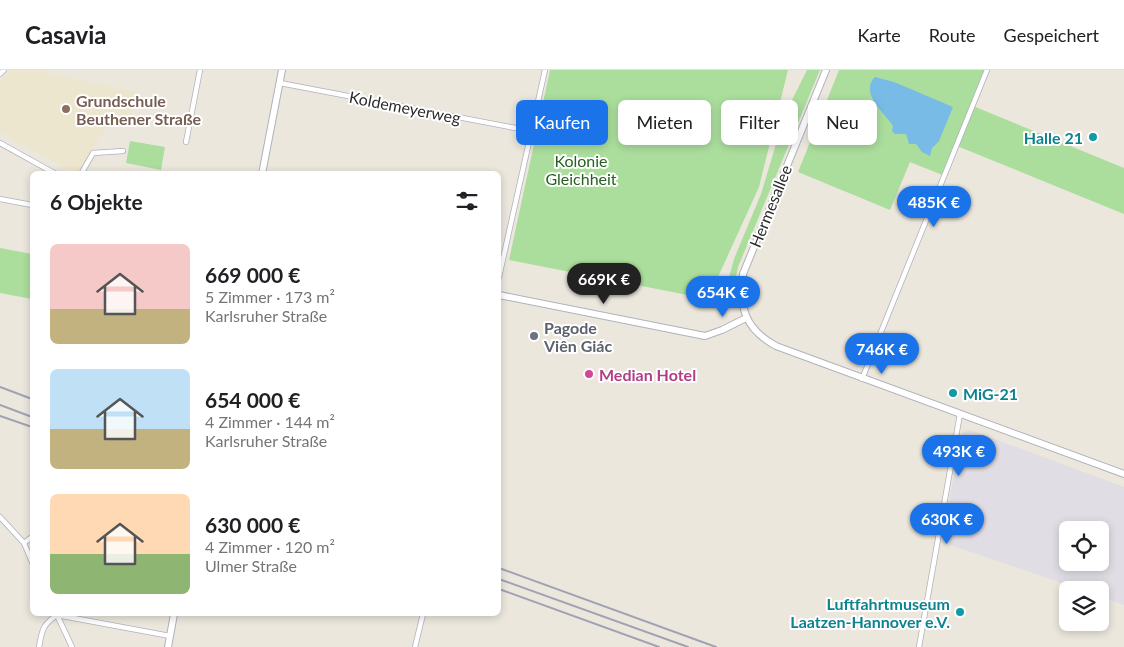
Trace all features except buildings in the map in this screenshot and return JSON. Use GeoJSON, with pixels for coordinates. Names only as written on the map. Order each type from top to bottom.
{"type":"FeatureCollection","features":[{"type":"Feature","properties":{"kind":"main road"},"geometry":{"type":"LineString","coordinates":[[263,171],[282,70]]}},
{"type":"Feature","properties":{"kind":"main road","name":"Hermesallee"},"geometry":{"type":"LineString","coordinates":[[746,318],[741,294],[743,274],[826,70]]}},
{"type":"Feature","properties":{"kind":"main road"},"geometry":{"type":"LineString","coordinates":[[501,295],[705,336],[746,318],[758,334],[776,346],[1124,474]]}},
{"type":"Feature","properties":{"kind":"main road"},"geometry":{"type":"LineString","coordinates":[[168,647],[174,616]]}},
{"type":"Feature","properties":{"kind":"street"},"geometry":{"type":"LineString","coordinates":[[0,74],[4,70]]}},
{"type":"Feature","properties":{"kind":"street"},"geometry":{"type":"LineString","coordinates":[[186,142],[200,70]]}},
{"type":"Feature","properties":{"kind":"street"},"geometry":{"type":"LineString","coordinates":[[538,100],[545,70]]}},
{"type":"Feature","properties":{"kind":"street"},"geometry":{"type":"LineString","coordinates":[[862,379],[987,70]]}},
{"type":"Feature","properties":{"kind":"street","name":"Koldemeyerweg"},"geometry":{"type":"LineString","coordinates":[[280,83],[516,128]]}},
{"type":"Feature","properties":{"kind":"street"},"geometry":{"type":"LineString","coordinates":[[0,143],[51,171]]}},
{"type":"Feature","properties":{"kind":"street"},"geometry":{"type":"LineString","coordinates":[[501,268],[527,145]]}},
{"type":"Feature","properties":{"kind":"street"},"geometry":{"type":"LineString","coordinates":[[83,171],[93,153],[123,151]]}},
{"type":"Feature","properties":{"kind":"street"},"geometry":{"type":"LineString","coordinates":[[0,199],[30,205]]}},
{"type":"Feature","properties":{"kind":"street"},"geometry":{"type":"LineString","coordinates":[[919,647],[960,414]]}},
{"type":"Feature","properties":{"kind":"street"},"geometry":{"type":"LineString","coordinates":[[0,517],[24,543],[30,557]]}},
{"type":"Feature","properties":{"kind":"street"},"geometry":{"type":"LineString","coordinates":[[24,543],[30,538]]}},
{"type":"Feature","properties":{"kind":"street"},"geometry":{"type":"LineString","coordinates":[[39,647],[43,627],[54,616]]}},
{"type":"Feature","properties":{"kind":"street"},"geometry":{"type":"LineString","coordinates":[[58,616],[72,647]]}},
{"type":"Feature","properties":{"kind":"street"},"geometry":{"type":"LineString","coordinates":[[67,616],[170,636]]}},
{"type":"Feature","properties":{"kind":"street"},"geometry":{"type":"LineString","coordinates":[[415,647],[422,616]]}},
{"type":"Feature","properties":{"kind":"shaded area","name":"Grundschule Beuthener Straße"},"geometry":{"type":"Polygon","coordinates":[[[11,70],[44,70],[51,74],[136,92],[129,126],[111,126],[101,134],[80,171],[71,171],[0,132],[0,81],[11,70]]]}},
{"type":"Feature","properties":{"kind":"shaded area"},"geometry":{"type":"Polygon","coordinates":[[[970,430],[1124,487],[1124,605],[1109,599],[1109,581],[1059,582],[942,542],[961,435],[965,431],[970,430]]]}},
{"type":"Feature","properties":{"kind":"green space","name":"Kolonie Gleichheit"},"geometry":{"type":"Polygon","coordinates":[[[550,70],[788,70],[781,100],[721,100],[721,145],[769,145],[759,187],[708,299],[509,260],[534,145],[608,145],[608,100],[544,100],[550,70]]]}},
{"type":"Feature","properties":{"kind":"green space"},"geometry":{"type":"Polygon","coordinates":[[[807,70],[820,70],[798,123],[798,100],[792,100],[807,70]]]}},
{"type":"Feature","properties":{"kind":"green space"},"geometry":{"type":"Polygon","coordinates":[[[839,70],[987,70],[973,106],[1124,168],[1124,214],[957,146],[945,176],[910,162],[890,210],[798,172],[809,145],[877,145],[877,100],[827,100],[839,70]]]}},
{"type":"Feature","properties":{"kind":"green space"},"geometry":{"type":"Polygon","coordinates":[[[130,141],[165,147],[161,170],[126,163],[130,141]]]}},
{"type":"Feature","properties":{"kind":"green space"},"geometry":{"type":"Polygon","coordinates":[[[776,145],[789,145],[738,267],[733,291],[734,305],[727,309],[722,303],[734,259],[761,194],[776,145]]]}},
{"type":"Feature","properties":{"kind":"green space"},"geometry":{"type":"Polygon","coordinates":[[[0,248],[30,254],[30,299],[0,293],[0,248]]]}},
{"type":"Feature","properties":{"kind":"water"},"geometry":{"type":"Polygon","coordinates":[[[875,77],[894,82],[953,107],[939,141],[932,148],[930,156],[922,152],[916,144],[909,144],[906,134],[895,134],[892,131],[893,126],[879,109],[877,100],[874,100],[871,96],[871,83],[875,77]]]}},
{"type":"Feature","properties":{"kind":"railway"},"geometry":{"type":"LineString","coordinates":[[0,387],[30,398]]}},
{"type":"Feature","properties":{"kind":"railway"},"geometry":{"type":"LineString","coordinates":[[0,405],[30,416]]}},
{"type":"Feature","properties":{"kind":"railway"},"geometry":{"type":"LineString","coordinates":[[0,416],[30,426]]}},
{"type":"Feature","properties":{"kind":"railway"},"geometry":{"type":"LineString","coordinates":[[501,569],[716,647]]}},
{"type":"Feature","properties":{"kind":"railway"},"geometry":{"type":"LineString","coordinates":[[501,580],[688,647]]}},
{"type":"Feature","properties":{"kind":"railway"},"geometry":{"type":"LineString","coordinates":[[501,590],[659,647]]}},
{"type":"Feature","properties":{"kind":"place","name":"Grundschule Beuthener Straße"},"geometry":{"type":"Point","coordinates":[66,109]}},
{"type":"Feature","properties":{"kind":"place","name":"Halle 21"},"geometry":{"type":"Point","coordinates":[1093,137]}},
{"type":"Feature","properties":{"kind":"place","name":"Pagode Viên Giác"},"geometry":{"type":"Point","coordinates":[534,336]}},
{"type":"Feature","properties":{"kind":"place","name":"Median Hotel"},"geometry":{"type":"Point","coordinates":[589,374]}},
{"type":"Feature","properties":{"kind":"place","name":"MiG-21"},"geometry":{"type":"Point","coordinates":[953,393]}},
{"type":"Feature","properties":{"kind":"place","name":"Luftfahrtmuseum Laatzen-Hannover e.V."},"geometry":{"type":"Point","coordinates":[960,612]}}]}
